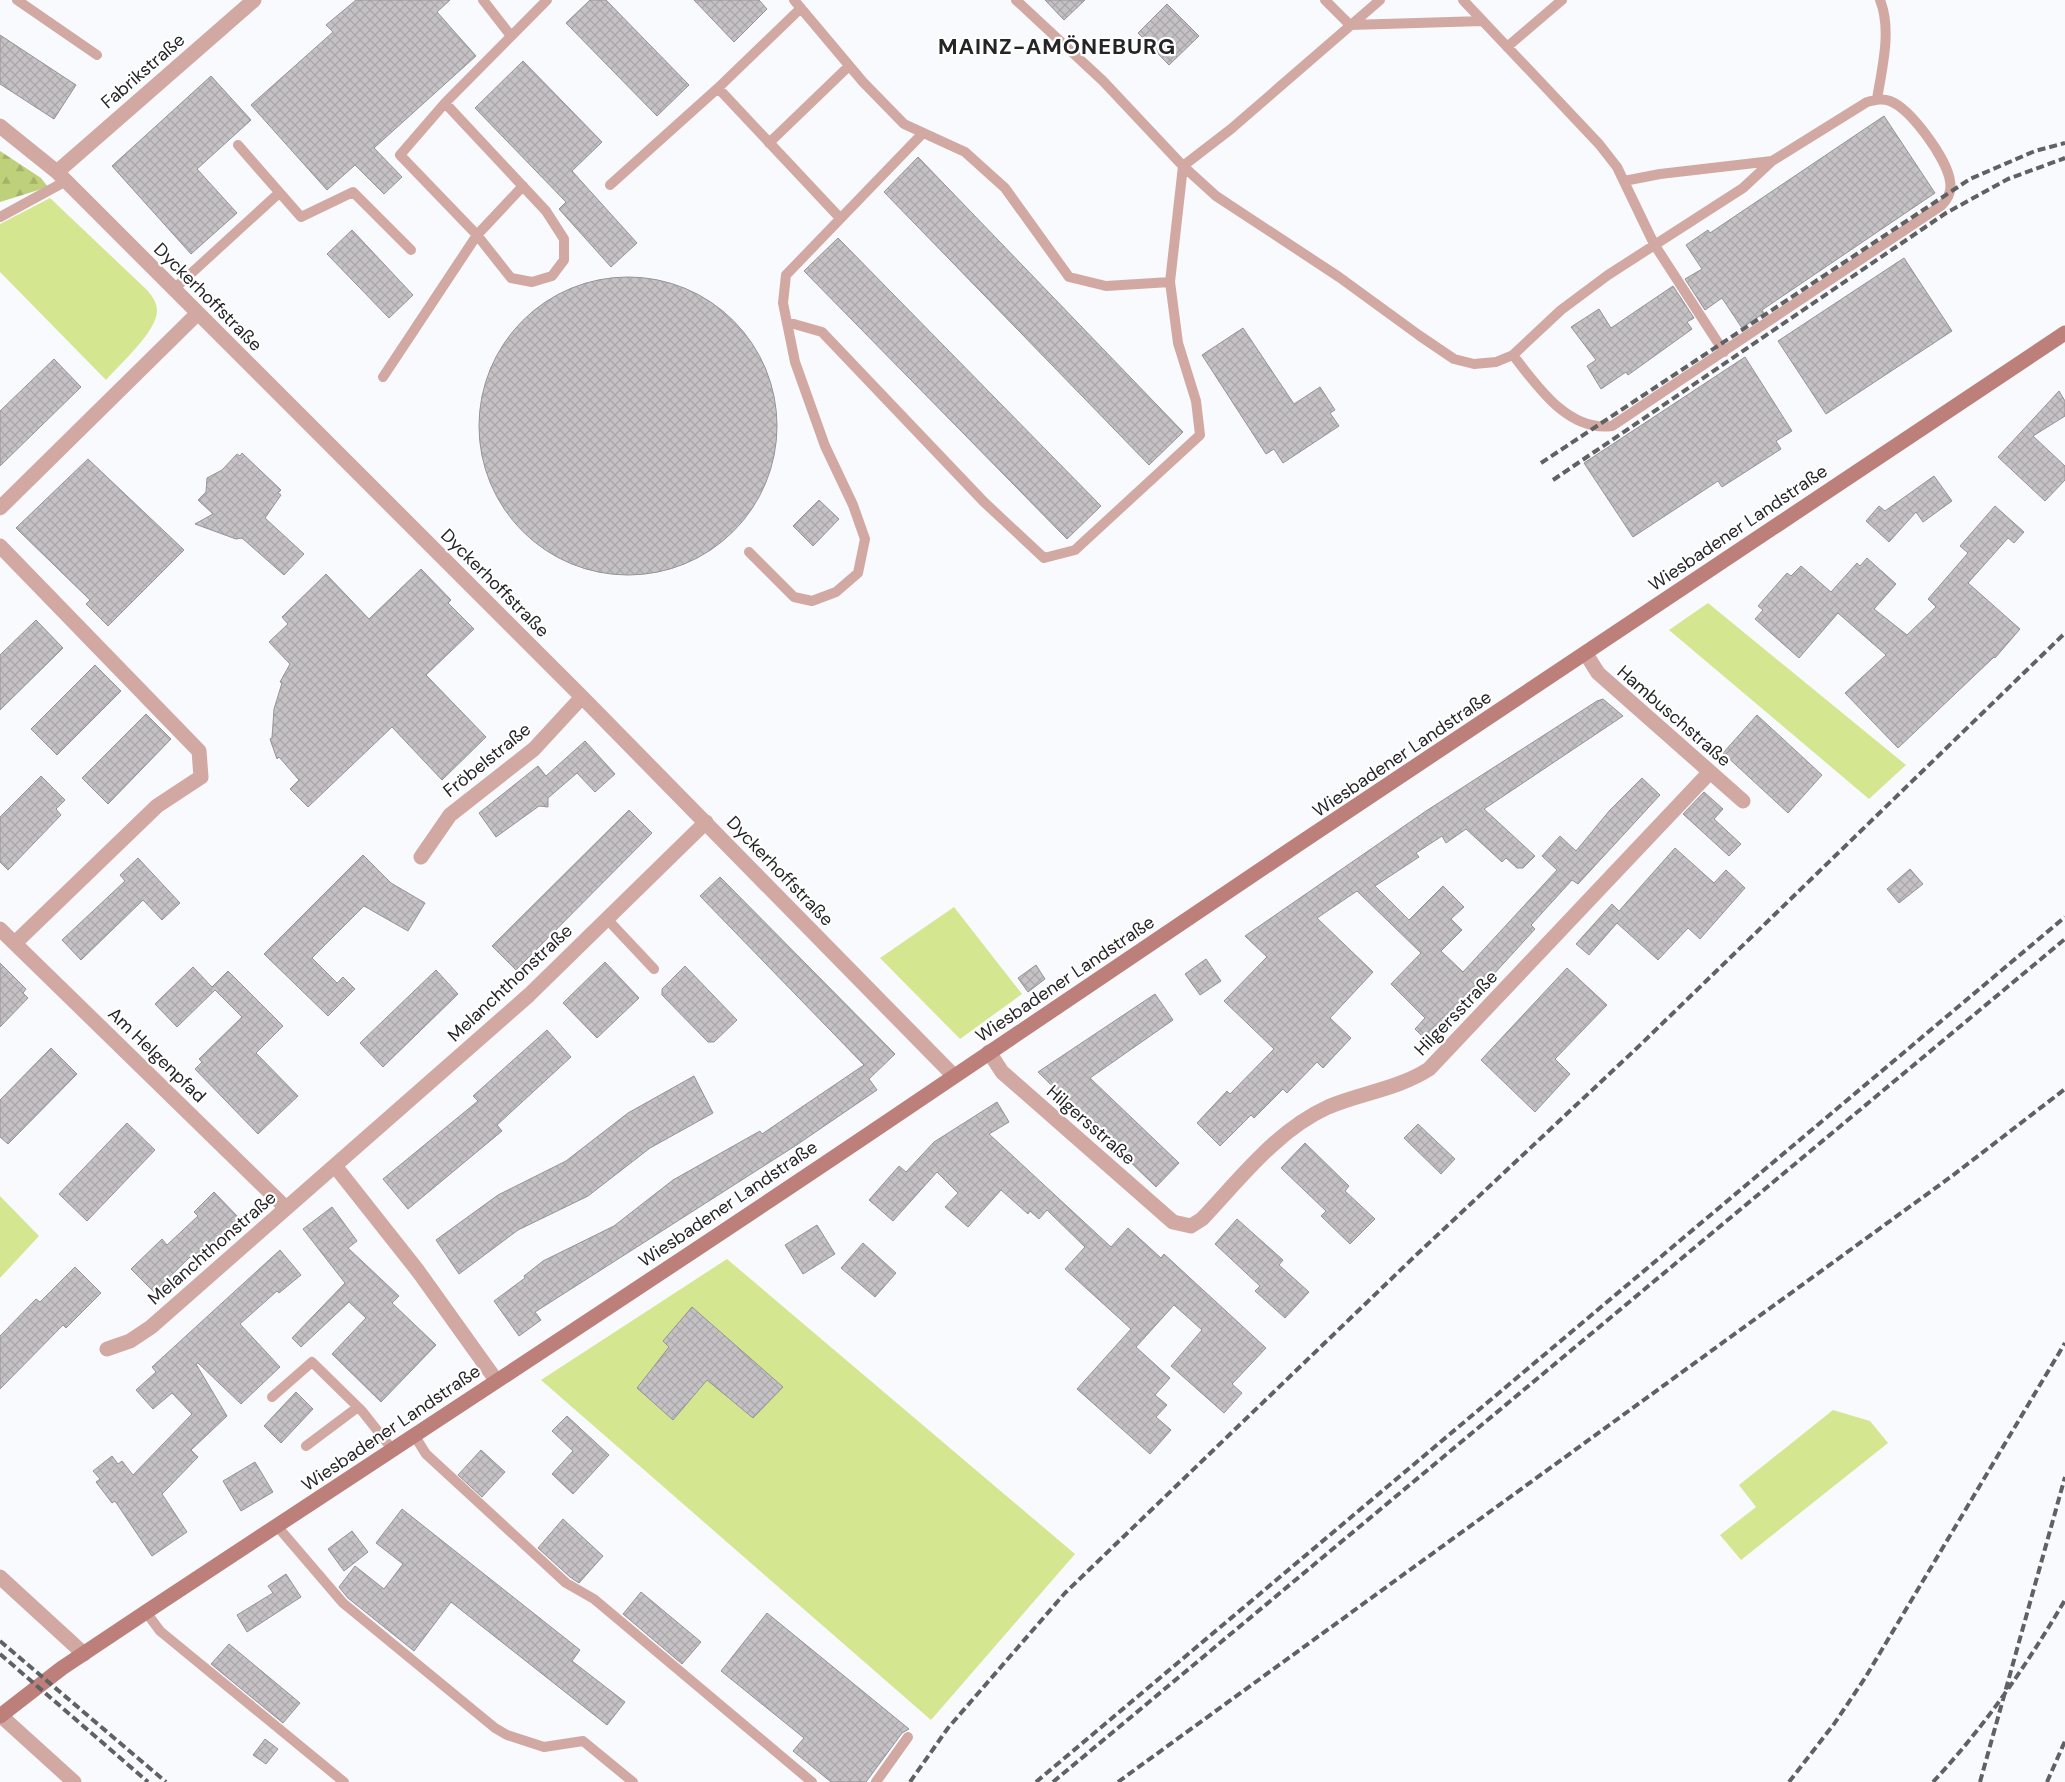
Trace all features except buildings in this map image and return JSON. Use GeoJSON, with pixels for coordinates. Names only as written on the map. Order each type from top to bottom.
{"type":"FeatureCollection","features":[{"type":"Feature","properties":{"kind":"main road","name":"Wiesbadener Landstraße"},"geometry":{"type":"LineString","coordinates":[[0,1715],[62,1668],[954,1076],[1586,654],[1705,571],[2065,333]]}},
{"type":"Feature","properties":{"kind":"street","name":"Fabrikstraße"},"geometry":{"type":"LineString","coordinates":[[61,176],[254,0]]}},
{"type":"Feature","properties":{"kind":"street","name":"Dyckerhoffstraße"},"geometry":{"type":"LineString","coordinates":[[0,126],[61,176],[198,312],[706,822],[954,1076]]}},
{"type":"Feature","properties":{"kind":"street"},"geometry":{"type":"LineString","coordinates":[[0,508],[198,312]]}},
{"type":"Feature","properties":{"kind":"street"},"geometry":{"type":"LineString","coordinates":[[0,546],[199,751],[200,776],[157,806],[15,943]]}},
{"type":"Feature","properties":{"kind":"street","name":"Hambuschstraße"},"geometry":{"type":"LineString","coordinates":[[1586,654],[1598,673],[1743,801]]}},
{"type":"Feature","properties":{"kind":"street","name":"Fröbelstraße"},"geometry":{"type":"LineString","coordinates":[[421,857],[450,815],[534,749],[582,697]]}},
{"type":"Feature","properties":{"kind":"street","name":"Hilgersstraße"},"geometry":{"type":"LineString","coordinates":[[989,1052],[1002,1072],[1173,1222],[1191,1226],[1202,1219],[1260,1157],[1310,1116],[1341,1102],[1415,1078],[1429,1069],[1710,772]]}},
{"type":"Feature","properties":{"kind":"street","name":"Melanchthonstraße"},"geometry":{"type":"LineString","coordinates":[[107,1349],[130,1341],[151,1327],[335,1166],[528,995],[706,822]]}},
{"type":"Feature","properties":{"kind":"street","name":"Am Helgenpfad"},"geometry":{"type":"LineString","coordinates":[[0,929],[286,1208]]}},
{"type":"Feature","properties":{"kind":"street"},"geometry":{"type":"LineString","coordinates":[[335,1166],[424,1278],[496,1380]]}},
{"type":"Feature","properties":{"kind":"street"},"geometry":{"type":"LineString","coordinates":[[0,1577],[84,1654]]}},
{"type":"Feature","properties":{"kind":"street"},"geometry":{"type":"LineString","coordinates":[[0,1715],[74,1782]]}},
{"type":"Feature","properties":{"kind":"lane"},"geometry":{"type":"LineString","coordinates":[[17,0],[97,55]]}},
{"type":"Feature","properties":{"kind":"lane"},"geometry":{"type":"LineString","coordinates":[[483,0],[511,36]]}},
{"type":"Feature","properties":{"kind":"lane"},"geometry":{"type":"LineString","coordinates":[[445,103],[546,211],[564,239],[564,260],[552,276],[532,282],[511,278],[477,235],[400,155],[445,103],[547,0]]}},
{"type":"Feature","properties":{"kind":"lane"},"geometry":{"type":"LineString","coordinates":[[1016,0],[1103,81],[1183,166],[1216,196],[1339,276],[1420,336],[1454,358],[1474,364],[1496,362],[1513,355],[1561,310],[1654,244],[1743,188],[1772,161],[1867,102],[1877,99],[1889,101],[1901,107],[1914,119],[1947,169],[1950,180],[1947,200],[1612,426],[1589,425],[1574,418],[1556,405],[1538,388],[1513,355]]}},
{"type":"Feature","properties":{"kind":"lane"},"geometry":{"type":"LineString","coordinates":[[1325,0],[1350,25],[1483,21]]}},
{"type":"Feature","properties":{"kind":"lane"},"geometry":{"type":"LineString","coordinates":[[787,322],[822,332],[984,502],[1044,558],[1075,550],[1200,435],[1196,400],[1178,343],[1170,282],[1183,166],[1232,129],[1380,0]]}},
{"type":"Feature","properties":{"kind":"lane"},"geometry":{"type":"LineString","coordinates":[[1463,0],[1599,144],[1617,167],[1654,244],[1724,352]]}},
{"type":"Feature","properties":{"kind":"lane"},"geometry":{"type":"LineString","coordinates":[[1508,47],[1562,0]]}},
{"type":"Feature","properties":{"kind":"lane"},"geometry":{"type":"LineString","coordinates":[[1877,99],[1885,30],[1884,12],[1880,0]]}},
{"type":"Feature","properties":{"kind":"lane"},"geometry":{"type":"LineString","coordinates":[[610,185],[718,88],[797,4],[849,66],[904,124],[965,152],[1005,188],[1069,277],[1106,286],[1170,282]]}},
{"type":"Feature","properties":{"kind":"lane"},"geometry":{"type":"LineString","coordinates":[[769,143],[849,66]]}},
{"type":"Feature","properties":{"kind":"lane"},"geometry":{"type":"LineString","coordinates":[[718,88],[840,218]]}},
{"type":"Feature","properties":{"kind":"lane"},"geometry":{"type":"LineString","coordinates":[[749,552],[794,597],[812,601],[836,592],[858,573],[865,539],[854,505],[825,446],[795,362],[784,303],[786,275],[923,132]]}},
{"type":"Feature","properties":{"kind":"lane"},"geometry":{"type":"LineString","coordinates":[[238,145],[301,217],[353,192],[411,250]]}},
{"type":"Feature","properties":{"kind":"lane"},"geometry":{"type":"LineString","coordinates":[[1624,181],[1660,174],[1772,161]]}},
{"type":"Feature","properties":{"kind":"lane"},"geometry":{"type":"LineString","coordinates":[[0,217],[61,176]]}},
{"type":"Feature","properties":{"kind":"lane"},"geometry":{"type":"LineString","coordinates":[[384,377],[477,235],[523,186]]}},
{"type":"Feature","properties":{"kind":"lane"},"geometry":{"type":"LineString","coordinates":[[174,289],[279,193]]}},
{"type":"Feature","properties":{"kind":"lane"},"geometry":{"type":"LineString","coordinates":[[606,919],[654,969]]}},
{"type":"Feature","properties":{"kind":"lane"},"geometry":{"type":"LineString","coordinates":[[272,1397],[312,1362],[358,1407],[392,1449]]}},
{"type":"Feature","properties":{"kind":"lane"},"geometry":{"type":"LineString","coordinates":[[306,1446],[358,1407]]}},
{"type":"Feature","properties":{"kind":"lane"},"geometry":{"type":"LineString","coordinates":[[414,1435],[426,1454],[566,1584],[594,1600],[812,1782]]}},
{"type":"Feature","properties":{"kind":"lane"},"geometry":{"type":"LineString","coordinates":[[277,1526],[343,1603],[495,1728],[507,1735],[544,1748],[583,1740],[633,1782]]}},
{"type":"Feature","properties":{"kind":"lane"},"geometry":{"type":"LineString","coordinates":[[146,1612],[160,1631],[344,1782]]}},
{"type":"Feature","properties":{"kind":"lane"},"geometry":{"type":"LineString","coordinates":[[876,1782],[908,1737]]}},
{"type":"Feature","properties":{"kind":"green space"},"geometry":{"type":"Polygon","coordinates":[[[0,151],[41,178],[48,187],[0,202],[0,151]]]}},
{"type":"Feature","properties":{"kind":"green space"},"geometry":{"type":"Polygon","coordinates":[[[50,198],[147,290],[156,305],[155,319],[145,337],[106,380],[0,272],[0,224],[50,198]]]}},
{"type":"Feature","properties":{"kind":"green space"},"geometry":{"type":"Polygon","coordinates":[[[1708,603],[1906,765],[1869,799],[1669,630],[1708,603]]]}},
{"type":"Feature","properties":{"kind":"green space"},"geometry":{"type":"Polygon","coordinates":[[[954,907],[1022,994],[960,1039],[880,958],[954,907]]]}},
{"type":"Feature","properties":{"kind":"green space"},"geometry":{"type":"Polygon","coordinates":[[[0,1196],[39,1236],[0,1278],[0,1196]]]}},
{"type":"Feature","properties":{"kind":"green space"},"geometry":{"type":"Polygon","coordinates":[[[727,1259],[1075,1554],[931,1720],[541,1380],[727,1259]]]}},
{"type":"Feature","properties":{"kind":"green space"},"geometry":{"type":"Polygon","coordinates":[[[1833,1410],[1870,1421],[1888,1443],[1741,1560],[1720,1535],[1756,1507],[1739,1485],[1833,1410]]]}},
{"type":"Feature","properties":{"kind":"railway"},"geometry":{"type":"LineString","coordinates":[[1541,463],[1970,179],[2035,151],[2065,143]]}},
{"type":"Feature","properties":{"kind":"railway"},"geometry":{"type":"LineString","coordinates":[[1553,480],[1946,213],[2008,179],[2065,158]]}},
{"type":"Feature","properties":{"kind":"railway"},"geometry":{"type":"LineString","coordinates":[[910,1782],[948,1728],[1065,1593],[1414,1257],[1637,1048],[2065,633]]}},
{"type":"Feature","properties":{"kind":"railway"},"geometry":{"type":"LineString","coordinates":[[1036,1782],[2065,917]]}},
{"type":"Feature","properties":{"kind":"railway"},"geometry":{"type":"LineString","coordinates":[[1053,1782],[2065,939]]}},
{"type":"Feature","properties":{"kind":"railway"},"geometry":{"type":"LineString","coordinates":[[1118,1782],[1952,1176],[2065,1089]]}},
{"type":"Feature","properties":{"kind":"railway"},"geometry":{"type":"LineString","coordinates":[[1789,1782],[1834,1724],[1865,1678],[2065,1343]]}},
{"type":"Feature","properties":{"kind":"railway"},"geometry":{"type":"LineString","coordinates":[[1980,1782],[2065,1477]]}},
{"type":"Feature","properties":{"kind":"railway"},"geometry":{"type":"LineString","coordinates":[[1933,1782],[1988,1717],[2065,1600]]}},
{"type":"Feature","properties":{"kind":"railway"},"geometry":{"type":"LineString","coordinates":[[0,1641],[166,1782]]}},
{"type":"Feature","properties":{"kind":"railway"},"geometry":{"type":"LineString","coordinates":[[0,1654],[148,1782]]}},
{"type":"Feature","properties":{"kind":"railway"},"geometry":{"type":"LineString","coordinates":[[2047,1782],[2065,1741]]}},
{"type":"Feature","properties":{"kind":"district","name":"MAINZ-AMÖNEBURG"},"geometry":{"type":"Point","coordinates":[1057,46]}}]}
